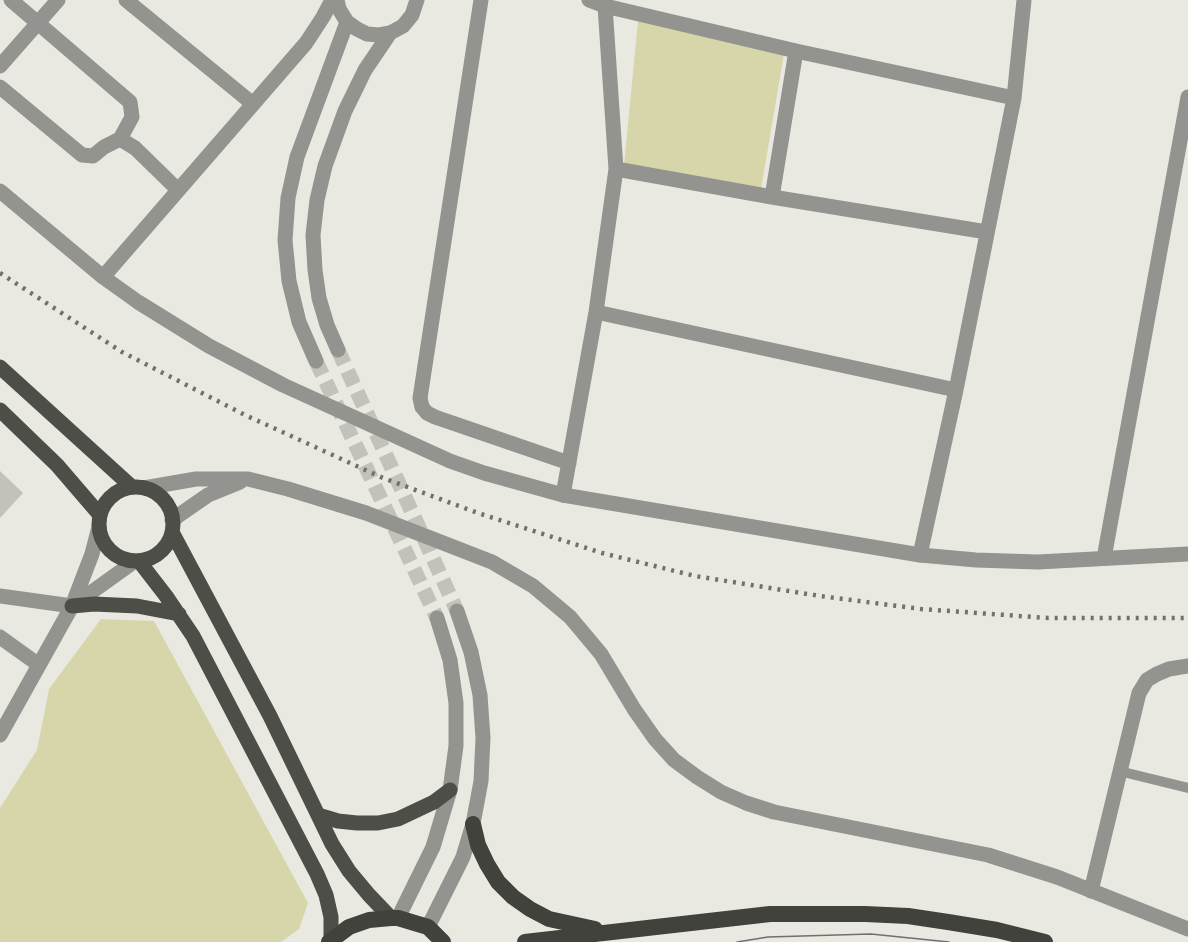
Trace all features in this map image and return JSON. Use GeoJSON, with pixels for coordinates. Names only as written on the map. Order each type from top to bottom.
{"type":"FeatureCollection","features":[{"type":"Feature","properties":{"kind":"highway"},"geometry":{"type":"LineString","coordinates":[[473,824],[478,845],[487,864],[498,882],[513,897],[549,919],[614,933]]}},
{"type":"Feature","properties":{"kind":"highway"},"geometry":{"type":"LineString","coordinates":[[525,942],[770,914],[908,916],[997,930],[1045,942]]}},
{"type":"Feature","properties":{"kind":"highway"},"geometry":{"type":"LineString","coordinates":[[330,941],[349,927],[369,920],[394,918],[428,927],[443,942]]}},
{"type":"Feature","properties":{"kind":"main road"},"geometry":{"type":"LineString","coordinates":[[0,367],[138,487],[154,492],[164,499],[170,509],[172,526],[270,716],[332,844],[349,871],[369,895],[394,918]]}},
{"type":"Feature","properties":{"kind":"main road"},"geometry":{"type":"LineString","coordinates":[[0,410],[57,465],[99,521]]}},
{"type":"Feature","properties":{"kind":"main road"},"geometry":{"type":"LineString","coordinates":[[138,487],[121,490],[111,496],[104,505],[99,521],[101,537],[107,547],[115,554],[137,561],[150,558],[160,552],[167,542],[172,526]]}},
{"type":"Feature","properties":{"kind":"main road"},"geometry":{"type":"LineString","coordinates":[[137,561],[179,614],[193,636],[317,874],[326,895],[331,917],[330,941]]}},
{"type":"Feature","properties":{"kind":"main road"},"geometry":{"type":"LineString","coordinates":[[72,606],[94,604],[136,606],[179,614]]}},
{"type":"Feature","properties":{"kind":"main road"},"geometry":{"type":"LineString","coordinates":[[318,815],[338,821],[378,823],[416,812],[450,790]]}},
{"type":"Feature","properties":{"kind":"street"},"geometry":{"type":"LineString","coordinates":[[0,87],[82,155],[93,156],[120,139],[132,117],[130,102],[10,0]]}},
{"type":"Feature","properties":{"kind":"street"},"geometry":{"type":"LineString","coordinates":[[0,66],[58,0]]}},
{"type":"Feature","properties":{"kind":"street"},"geometry":{"type":"LineString","coordinates":[[126,0],[253,104]]}},
{"type":"Feature","properties":{"kind":"street"},"geometry":{"type":"LineString","coordinates":[[103,277],[306,43],[332,0]]}},
{"type":"Feature","properties":{"kind":"street"},"geometry":{"type":"LineString","coordinates":[[337,0],[346,20],[367,34],[379,35],[390,33],[403,26],[412,15],[417,0]]}},
{"type":"Feature","properties":{"kind":"street"},"geometry":{"type":"LineString","coordinates":[[481,0],[420,398],[427,413],[435,417],[569,464]]}},
{"type":"Feature","properties":{"kind":"street"},"geometry":{"type":"LineString","coordinates":[[589,0],[605,6],[796,51],[1014,98]]}},
{"type":"Feature","properties":{"kind":"street"},"geometry":{"type":"LineString","coordinates":[[921,555],[1014,98],[1024,0]]}},
{"type":"Feature","properties":{"kind":"street"},"geometry":{"type":"LineString","coordinates":[[563,495],[596,312],[616,169],[605,6]]}},
{"type":"Feature","properties":{"kind":"street"},"geometry":{"type":"LineString","coordinates":[[306,43],[324,29],[346,20]]}},
{"type":"Feature","properties":{"kind":"street"},"geometry":{"type":"LineString","coordinates":[[316,361],[299,322],[289,281],[285,240],[288,198],[297,157],[346,20]]}},
{"type":"Feature","properties":{"kind":"street"},"geometry":{"type":"LineString","coordinates":[[338,350],[319,298],[315,270],[313,235],[317,200],[325,166],[345,111],[365,70],[390,33]]}},
{"type":"Feature","properties":{"kind":"street"},"geometry":{"type":"LineString","coordinates":[[772,197],[796,51]]}},
{"type":"Feature","properties":{"kind":"street"},"geometry":{"type":"LineString","coordinates":[[1104,558],[1188,97]]}},
{"type":"Feature","properties":{"kind":"street"},"geometry":{"type":"LineString","coordinates":[[120,139],[135,148],[178,190]]}},
{"type":"Feature","properties":{"kind":"street"},"geometry":{"type":"LineString","coordinates":[[616,169],[987,232]]}},
{"type":"Feature","properties":{"kind":"street"},"geometry":{"type":"LineString","coordinates":[[0,192],[103,277],[173,324],[283,385],[450,461],[484,473],[563,495],[921,555],[1028,562],[1188,554]]}},
{"type":"Feature","properties":{"kind":"street"},"geometry":{"type":"LineString","coordinates":[[596,312],[956,390]]}},
{"type":"Feature","properties":{"kind":"street"},"geometry":{"type":"LineString","coordinates":[[138,487],[196,479],[248,479],[297,491],[366,513],[492,562],[552,600],[587,634],[602,654],[654,739],[689,771],[721,792],[774,812],[988,855],[1048,874],[1188,929]]}},
{"type":"Feature","properties":{"kind":"street"},"geometry":{"type":"LineString","coordinates":[[172,526],[208,495],[248,479]]}},
{"type":"Feature","properties":{"kind":"street"},"geometry":{"type":"LineString","coordinates":[[0,735],[72,606],[92,554],[99,521]]}},
{"type":"Feature","properties":{"kind":"street"},"geometry":{"type":"LineString","coordinates":[[0,596],[72,606],[137,561]]}},
{"type":"Feature","properties":{"kind":"street"},"geometry":{"type":"LineString","coordinates":[[428,927],[463,857],[473,824],[481,781],[483,738],[481,706],[471,652],[457,611]]}},
{"type":"Feature","properties":{"kind":"street"},"geometry":{"type":"LineString","coordinates":[[394,918],[433,847],[450,790],[456,746],[456,703],[450,660],[437,618]]}},
{"type":"Feature","properties":{"kind":"street"},"geometry":{"type":"LineString","coordinates":[[0,637],[39,665]]}},
{"type":"Feature","properties":{"kind":"street"},"geometry":{"type":"LineString","coordinates":[[1091,891],[1139,693],[1147,680],[1157,674],[1169,669],[1188,666]]}},
{"type":"Feature","properties":{"kind":"lane"},"geometry":{"type":"LineString","coordinates":[[1119,771],[1188,788]]}},
{"type":"Feature","properties":{"kind":"green space"},"geometry":{"type":"Polygon","coordinates":[[[638,21],[784,54],[761,189],[624,165],[638,21]]]}},
{"type":"Feature","properties":{"kind":"green space"},"geometry":{"type":"Polygon","coordinates":[[[101,619],[154,621],[308,903],[299,929],[281,942],[0,942],[0,808],[37,750],[49,689],[101,619]]]}},
{"type":"Feature","properties":{"kind":"building"},"geometry":{"type":"Polygon","coordinates":[[[0,471],[23,493],[0,518],[0,471]]]}},
{"type":"Feature","properties":{"kind":"tunnel"},"geometry":{"type":"LineString","coordinates":[[338,350],[457,611]]}},
{"type":"Feature","properties":{"kind":"tunnel"},"geometry":{"type":"LineString","coordinates":[[316,361],[437,618]]}},
{"type":"Feature","properties":{"kind":"tram line"},"geometry":{"type":"LineString","coordinates":[[737,942],[768,937],[871,934],[949,942]]}},
{"type":"Feature","properties":{"kind":"railway"},"geometry":{"type":"LineString","coordinates":[[0,273],[122,352],[245,415],[383,478],[478,513],[602,553],[695,576],[921,609],[1048,618],[1188,618]]}}]}
